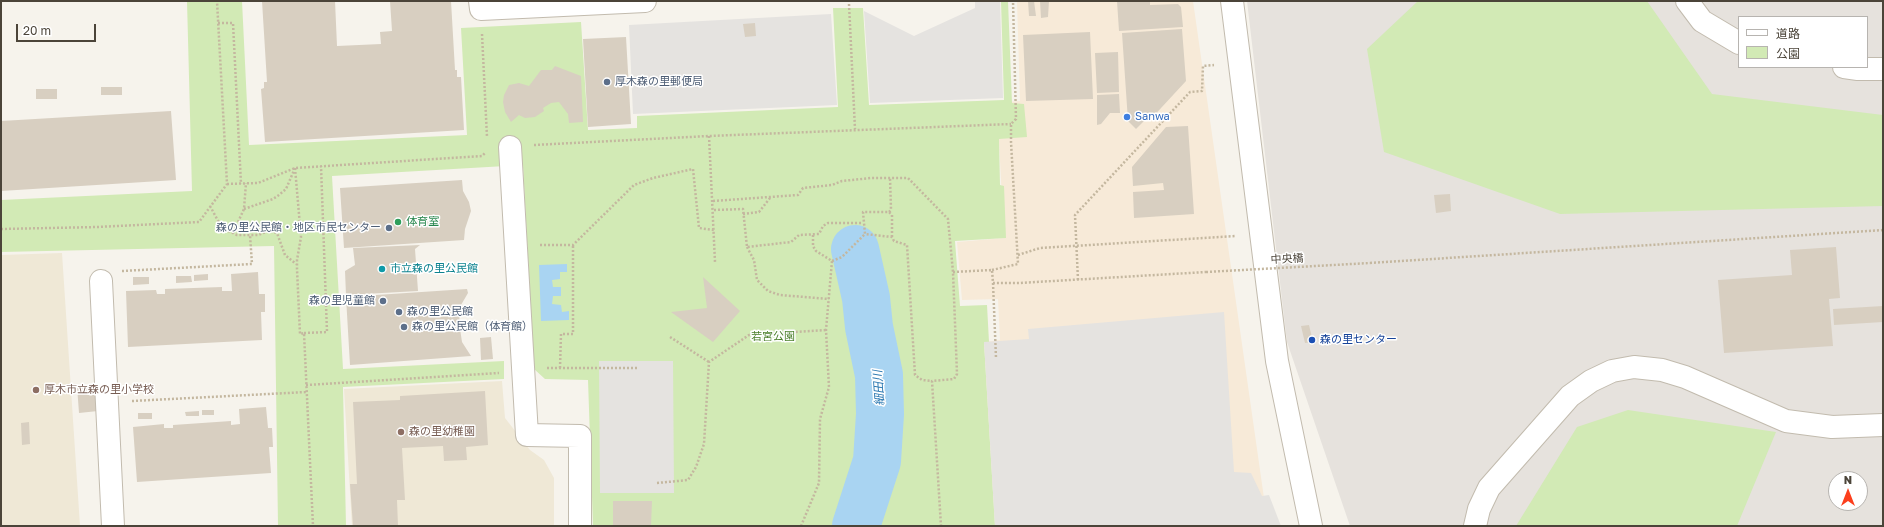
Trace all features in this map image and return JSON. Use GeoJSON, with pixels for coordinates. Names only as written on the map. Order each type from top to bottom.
{"type":"FeatureCollection","features":[{"type":"Feature","properties":{"kind":"street"},"geometry":{"type":"LineString","coordinates":[[481,5],[645,1]]}},
{"type":"Feature","properties":{"kind":"street"},"geometry":{"type":"LineString","coordinates":[[1232,1],[1277,361],[1311,526]]}},
{"type":"Feature","properties":{"kind":"street"},"geometry":{"type":"LineString","coordinates":[[1686,1],[1702,21],[1738,42]]}},
{"type":"Feature","properties":{"kind":"street"},"geometry":{"type":"LineString","coordinates":[[1864,68],[1883,69]]}},
{"type":"Feature","properties":{"kind":"street"},"geometry":{"type":"LineString","coordinates":[[510,147],[527,435],[580,436],[580,526]]}},
{"type":"Feature","properties":{"kind":"street"},"geometry":{"type":"LineString","coordinates":[[101,281],[113,526]]}},
{"type":"Feature","properties":{"kind":"street"},"geometry":{"type":"LineString","coordinates":[[1475,526],[1479,508],[1490,488],[1570,396],[1591,381],[1612,371],[1634,367],[1662,370],[1685,377],[1786,421],[1832,427],[1883,425]]}},
{"type":"Feature","properties":{"kind":"path"},"geometry":{"type":"LineString","coordinates":[[1,228],[97,227],[199,222],[227,184],[217,1]]}},
{"type":"Feature","properties":{"kind":"path"},"geometry":{"type":"LineString","coordinates":[[488,148],[855,129],[1011,124],[1016,119],[1013,1]]}},
{"type":"Feature","properties":{"kind":"path"},"geometry":{"type":"LineString","coordinates":[[849,4],[855,129]]}},
{"type":"Feature","properties":{"kind":"path"},"geometry":{"type":"LineString","coordinates":[[227,184],[258,183],[295,168],[482,156],[488,148],[481,5]]}},
{"type":"Feature","properties":{"kind":"path"},"geometry":{"type":"LineString","coordinates":[[218,23],[233,23],[241,184]]}},
{"type":"Feature","properties":{"kind":"path"},"geometry":{"type":"LineString","coordinates":[[1076,280],[1076,215],[1190,92],[1202,91],[1203,66],[1214,65]]}},
{"type":"Feature","properties":{"kind":"path"},"geometry":{"type":"LineString","coordinates":[[953,272],[992,270],[1018,264],[1013,195],[1011,124]]}},
{"type":"Feature","properties":{"kind":"path"},"geometry":{"type":"LineString","coordinates":[[709,136],[714,210],[715,262]]}},
{"type":"Feature","properties":{"kind":"path"},"geometry":{"type":"LineString","coordinates":[[295,168],[301,237],[297,264],[300,334],[327,332],[321,166]]}},
{"type":"Feature","properties":{"kind":"path"},"geometry":{"type":"LineString","coordinates":[[244,209],[280,195],[286,189],[295,168]]}},
{"type":"Feature","properties":{"kind":"path"},"geometry":{"type":"LineString","coordinates":[[516,245],[573,244],[634,185],[653,178],[693,169],[698,228],[714,230]]}},
{"type":"Feature","properties":{"kind":"path"},"geometry":{"type":"LineString","coordinates":[[713,201],[798,195],[803,188],[832,185],[842,181],[890,177],[908,178],[948,219],[953,272],[957,374],[954,379],[932,381],[922,380],[915,375],[907,245],[894,240],[892,237],[864,234]]}},
{"type":"Feature","properties":{"kind":"path"},"geometry":{"type":"LineString","coordinates":[[889,212],[891,210],[890,177]]}},
{"type":"Feature","properties":{"kind":"path"},"geometry":{"type":"LineString","coordinates":[[233,233],[244,209],[246,183]]}},
{"type":"Feature","properties":{"kind":"path"},"geometry":{"type":"LineString","coordinates":[[744,214],[759,212],[771,197]]}},
{"type":"Feature","properties":{"kind":"path"},"geometry":{"type":"LineString","coordinates":[[210,206],[222,228],[237,235],[258,235],[268,231],[277,233],[285,255],[297,264]]}},
{"type":"Feature","properties":{"kind":"path"},"geometry":{"type":"LineString","coordinates":[[714,210],[744,209],[747,247],[754,260],[756,280],[768,291],[780,295],[829,299]]}},
{"type":"Feature","properties":{"kind":"path"},"geometry":{"type":"LineString","coordinates":[[832,261],[842,257],[864,234],[863,212],[889,212]]}},
{"type":"Feature","properties":{"kind":"path"},"geometry":{"type":"LineString","coordinates":[[889,212],[892,215],[892,237]]}},
{"type":"Feature","properties":{"kind":"path"},"geometry":{"type":"LineString","coordinates":[[747,247],[791,242],[799,235],[819,234],[823,226],[828,223],[863,223]]}},
{"type":"Feature","properties":{"kind":"path","name":"中央橋"},"geometry":{"type":"LineString","coordinates":[[993,283],[1076,280],[1370,263],[1883,230]]}},
{"type":"Feature","properties":{"kind":"path"},"geometry":{"type":"LineString","coordinates":[[101,281],[112,272],[252,264],[250,235]]}},
{"type":"Feature","properties":{"kind":"path"},"geometry":{"type":"LineString","coordinates":[[813,235],[813,246],[816,251],[832,261]]}},
{"type":"Feature","properties":{"kind":"path"},"geometry":{"type":"LineString","coordinates":[[1018,255],[1040,248],[1066,245],[1261,235]]}},
{"type":"Feature","properties":{"kind":"path"},"geometry":{"type":"LineString","coordinates":[[560,368],[561,334],[573,334],[573,244]]}},
{"type":"Feature","properties":{"kind":"path"},"geometry":{"type":"LineString","coordinates":[[801,526],[819,483],[820,419],[829,387],[826,330],[832,261]]}},
{"type":"Feature","properties":{"kind":"path"},"geometry":{"type":"LineString","coordinates":[[992,270],[996,358]]}},
{"type":"Feature","properties":{"kind":"path"},"geometry":{"type":"LineString","coordinates":[[709,362],[749,335],[826,330]]}},
{"type":"Feature","properties":{"kind":"path"},"geometry":{"type":"LineString","coordinates":[[304,333],[313,526]]}},
{"type":"Feature","properties":{"kind":"path"},"geometry":{"type":"LineString","coordinates":[[670,337],[709,362]]}},
{"type":"Feature","properties":{"kind":"path"},"geometry":{"type":"LineString","coordinates":[[657,483],[688,480],[696,467],[704,444],[709,362]]}},
{"type":"Feature","properties":{"kind":"path"},"geometry":{"type":"LineString","coordinates":[[306,384],[524,369],[637,368]]}},
{"type":"Feature","properties":{"kind":"path"},"geometry":{"type":"LineString","coordinates":[[932,381],[941,526]]}},
{"type":"Feature","properties":{"kind":"path"},"geometry":{"type":"LineString","coordinates":[[107,402],[307,392]]}},
{"type":"Feature","properties":{"kind":"shaded area"},"geometry":{"type":"Polygon","coordinates":[[[975,1],[1000,1],[1003,98],[870,103],[864,11],[914,36],[975,8],[975,1]]]}},
{"type":"Feature","properties":{"kind":"shaded area"},"geometry":{"type":"Polygon","coordinates":[[[1017,1],[1193,1],[1268,526],[995,526],[984,342],[1000,340],[998,299],[962,300],[957,242],[1004,238],[997,103],[1020,101],[1017,1]]]}},
{"type":"Feature","properties":{"kind":"shaded area"},"geometry":{"type":"Polygon","coordinates":[[[1247,1],[1883,1],[1883,526],[1350,526],[1287,342],[1247,1]]]}},
{"type":"Feature","properties":{"kind":"shaded area"},"geometry":{"type":"Polygon","coordinates":[[[831,14],[837,105],[633,114],[629,25],[831,14]]]}},
{"type":"Feature","properties":{"kind":"shaded area","name":"厚木市立森の里小学校"},"geometry":{"type":"Polygon","coordinates":[[[62,253],[80,526],[1,526],[1,255],[62,253]]]}},
{"type":"Feature","properties":{"kind":"shaded area"},"geometry":{"type":"Polygon","coordinates":[[[1224,312],[1234,472],[1251,473],[1262,496],[1269,495],[1281,526],[995,526],[984,342],[1029,339],[1028,329],[1224,312]]]}},
{"type":"Feature","properties":{"kind":"shaded area"},"geometry":{"type":"Polygon","coordinates":[[[599,361],[673,361],[674,493],[600,493],[599,361]]]}},
{"type":"Feature","properties":{"kind":"shaded area"},"geometry":{"type":"Polygon","coordinates":[[[502,381],[505,418],[530,450],[544,460],[554,478],[554,526],[352,526],[344,389],[502,381]]]}},
{"type":"Feature","properties":{"kind":"green space","name":"若宮公園"},"geometry":{"type":"Polygon","coordinates":[[[187,1],[242,1],[249,145],[467,135],[461,28],[581,22],[588,130],[637,128],[637,116],[838,107],[833,8],[863,8],[869,105],[1004,100],[1001,1],[1008,1],[1012,103],[1024,104],[1027,137],[999,139],[1000,185],[1004,186],[1006,238],[955,241],[960,306],[987,305],[989,342],[984,342],[995,526],[593,526],[588,380],[545,379],[534,369],[523,165],[332,176],[343,369],[504,361],[504,379],[343,387],[346,526],[278,526],[274,246],[1,252],[1,200],[192,191],[187,1]]]}},
{"type":"Feature","properties":{"kind":"green space"},"geometry":{"type":"Polygon","coordinates":[[[1418,1],[1647,1],[1712,94],[1883,115],[1883,206],[1560,214],[1384,152],[1367,49],[1418,1]]]}},
{"type":"Feature","properties":{"kind":"green space"},"geometry":{"type":"Polygon","coordinates":[[[1628,410],[1776,432],[1737,526],[1516,526],[1577,427],[1628,410]]]}},
{"type":"Feature","properties":{"kind":"water"},"geometry":{"type":"Polygon","coordinates":[[[567,264],[567,272],[560,272],[560,279],[552,280],[553,287],[561,287],[561,296],[553,296],[552,304],[561,305],[562,312],[569,311],[569,320],[541,321],[539,265],[567,264]]]}},
{"type":"Feature","properties":{"kind":"building"},"geometry":{"type":"Polygon","coordinates":[[[262,1],[335,1],[337,46],[381,44],[380,32],[392,31],[390,1],[451,1],[455,70],[457,70],[457,77],[461,77],[464,130],[265,142],[261,89],[264,88],[264,82],[267,82],[262,1]]]}},
{"type":"Feature","properties":{"kind":"building"},"geometry":{"type":"Polygon","coordinates":[[[1028,1],[1034,1],[1036,16],[1029,16],[1028,1]]]}},
{"type":"Feature","properties":{"kind":"building"},"geometry":{"type":"Polygon","coordinates":[[[1040,1],[1049,1],[1048,17],[1041,18],[1040,1]]]}},
{"type":"Feature","properties":{"kind":"building"},"geometry":{"type":"Polygon","coordinates":[[[1117,1],[1150,1],[1150,5],[1178,4],[1181,7],[1183,27],[1119,31],[1117,1]]]}},
{"type":"Feature","properties":{"kind":"building"},"geometry":{"type":"Polygon","coordinates":[[[755,23],[756,36],[745,37],[743,24],[755,23]]]}},
{"type":"Feature","properties":{"kind":"building"},"geometry":{"type":"Polygon","coordinates":[[[1182,29],[1186,81],[1149,121],[1144,121],[1136,129],[1128,121],[1122,33],[1182,29]]]}},
{"type":"Feature","properties":{"kind":"building"},"geometry":{"type":"Polygon","coordinates":[[[1090,32],[1093,99],[1026,101],[1023,35],[1090,32]]]}},
{"type":"Feature","properties":{"kind":"building","name":"厚木森の里郵便局"},"geometry":{"type":"Polygon","coordinates":[[[626,37],[631,124],[588,127],[583,39],[626,37]]]}},
{"type":"Feature","properties":{"kind":"building"},"geometry":{"type":"Polygon","coordinates":[[[1118,52],[1119,92],[1097,93],[1095,53],[1118,52]]]}},
{"type":"Feature","properties":{"kind":"building"},"geometry":{"type":"Polygon","coordinates":[[[555,66],[581,76],[583,122],[569,123],[568,114],[559,102],[551,103],[543,108],[544,111],[535,117],[525,118],[519,115],[511,122],[505,112],[503,102],[504,95],[509,85],[519,83],[529,86],[541,70],[552,70],[555,66]]]}},
{"type":"Feature","properties":{"kind":"building"},"geometry":{"type":"Polygon","coordinates":[[[101,87],[122,87],[122,95],[101,95],[101,87]]]}},
{"type":"Feature","properties":{"kind":"building"},"geometry":{"type":"Polygon","coordinates":[[[36,89],[57,89],[57,99],[36,99],[36,89]]]}},
{"type":"Feature","properties":{"kind":"building"},"geometry":{"type":"Polygon","coordinates":[[[1119,94],[1120,113],[1110,113],[1101,124],[1097,125],[1097,95],[1119,94]]]}},
{"type":"Feature","properties":{"kind":"building"},"geometry":{"type":"Polygon","coordinates":[[[171,111],[176,180],[1,191],[1,121],[171,111]]]}},
{"type":"Feature","properties":{"kind":"building"},"geometry":{"type":"Polygon","coordinates":[[[1188,126],[1194,214],[1134,218],[1133,192],[1164,190],[1163,183],[1133,186],[1132,167],[1166,127],[1188,126]]]}},
{"type":"Feature","properties":{"kind":"building"},"geometry":{"type":"Polygon","coordinates":[[[462,180],[463,191],[469,202],[471,211],[465,229],[464,240],[344,248],[340,188],[462,180]]]}},
{"type":"Feature","properties":{"kind":"building"},"geometry":{"type":"Polygon","coordinates":[[[1450,194],[1451,211],[1436,213],[1434,195],[1450,194]]]}},
{"type":"Feature","properties":{"kind":"building","name":"市立森の里公民館"},"geometry":{"type":"Polygon","coordinates":[[[420,245],[415,249],[418,291],[346,295],[345,271],[355,265],[353,248],[420,245]]]}},
{"type":"Feature","properties":{"kind":"building"},"geometry":{"type":"Polygon","coordinates":[[[1836,247],[1840,298],[1829,299],[1833,346],[1724,353],[1718,280],[1792,275],[1790,250],[1836,247]]]}},
{"type":"Feature","properties":{"kind":"building"},"geometry":{"type":"Polygon","coordinates":[[[258,272],[259,294],[265,294],[265,312],[261,312],[262,340],[128,347],[126,291],[156,290],[157,294],[165,294],[165,289],[222,287],[222,291],[232,291],[231,274],[258,272]]]}},
{"type":"Feature","properties":{"kind":"building"},"geometry":{"type":"Polygon","coordinates":[[[208,274],[208,280],[194,281],[194,275],[208,274]]]}},
{"type":"Feature","properties":{"kind":"building"},"geometry":{"type":"Polygon","coordinates":[[[176,276],[191,276],[192,282],[176,283],[176,276]]]}},
{"type":"Feature","properties":{"kind":"building"},"geometry":{"type":"Polygon","coordinates":[[[133,277],[149,277],[149,284],[133,285],[133,277]]]}},
{"type":"Feature","properties":{"kind":"building"},"geometry":{"type":"Polygon","coordinates":[[[703,277],[740,311],[713,342],[671,312],[707,308],[703,277]]]}},
{"type":"Feature","properties":{"kind":"building","name":"森の里公民館（体育館）"},"geometry":{"type":"Polygon","coordinates":[[[467,289],[468,293],[461,305],[459,322],[462,342],[471,356],[350,365],[346,297],[467,289]]]}},
{"type":"Feature","properties":{"kind":"building"},"geometry":{"type":"Polygon","coordinates":[[[1883,306],[1883,322],[1834,325],[1833,309],[1883,306]]]}},
{"type":"Feature","properties":{"kind":"building"},"geometry":{"type":"Polygon","coordinates":[[[1309,325],[1313,342],[1305,343],[1301,326],[1309,325]]]}},
{"type":"Feature","properties":{"kind":"building"},"geometry":{"type":"Polygon","coordinates":[[[491,337],[493,359],[481,360],[480,338],[491,337]]]}},
{"type":"Feature","properties":{"kind":"building"},"geometry":{"type":"Polygon","coordinates":[[[96,385],[98,411],[79,413],[77,386],[96,385]]]}},
{"type":"Feature","properties":{"kind":"building","name":"森の里幼稚園"},"geometry":{"type":"Polygon","coordinates":[[[485,391],[488,445],[466,447],[467,460],[444,461],[443,446],[402,448],[405,500],[397,500],[398,526],[353,526],[350,484],[357,484],[353,402],[400,400],[400,396],[485,391]]]}},
{"type":"Feature","properties":{"kind":"building"},"geometry":{"type":"Polygon","coordinates":[[[266,407],[268,428],[272,428],[273,447],[269,447],[271,473],[137,482],[133,427],[164,424],[164,428],[173,428],[173,425],[231,421],[231,425],[240,424],[239,409],[266,407]]]}},
{"type":"Feature","properties":{"kind":"building"},"geometry":{"type":"Polygon","coordinates":[[[202,410],[214,410],[214,415],[202,415],[202,410]]]}},
{"type":"Feature","properties":{"kind":"building"},"geometry":{"type":"Polygon","coordinates":[[[199,411],[199,416],[186,416],[185,412],[199,411]]]}},
{"type":"Feature","properties":{"kind":"building"},"geometry":{"type":"Polygon","coordinates":[[[138,413],[152,413],[152,419],[138,419],[138,413]]]}},
{"type":"Feature","properties":{"kind":"building"},"geometry":{"type":"Polygon","coordinates":[[[29,422],[30,444],[22,445],[21,423],[29,422]]]}},
{"type":"Feature","properties":{"kind":"building"},"geometry":{"type":"Polygon","coordinates":[[[613,501],[652,501],[651,526],[613,526],[613,501]]]}},
{"type":"Feature","properties":{"kind":"waterway","name":"細田川"},"geometry":{"type":"LineString","coordinates":[[855,249],[866,298],[869,327],[879,375],[880,414],[877,461],[856,526]]}},
{"type":"Feature","properties":{"kind":"place","name":"厚木森の里郵便局"},"geometry":{"type":"Point","coordinates":[607,82]}},
{"type":"Feature","properties":{"kind":"place","name":"Sanwa"},"geometry":{"type":"Point","coordinates":[1127,117]}},
{"type":"Feature","properties":{"kind":"place","name":"体育室"},"geometry":{"type":"Point","coordinates":[398,222]}},
{"type":"Feature","properties":{"kind":"place","name":"森の里公民館・地区市民センター"},"geometry":{"type":"Point","coordinates":[389,228]}},
{"type":"Feature","properties":{"kind":"place","name":"市立森の里公民館"},"geometry":{"type":"Point","coordinates":[382,269]}},
{"type":"Feature","properties":{"kind":"place","name":"森の里児童館"},"geometry":{"type":"Point","coordinates":[383,301]}},
{"type":"Feature","properties":{"kind":"place","name":"森の里公民館"},"geometry":{"type":"Point","coordinates":[399,312]}},
{"type":"Feature","properties":{"kind":"place","name":"森の里公民館（体育館）"},"geometry":{"type":"Point","coordinates":[404,327]}},
{"type":"Feature","properties":{"kind":"place","name":"森の里センター"},"geometry":{"type":"Point","coordinates":[1312,340]}},
{"type":"Feature","properties":{"kind":"place","name":"厚木市立森の里小学校"},"geometry":{"type":"Point","coordinates":[36,390]}},
{"type":"Feature","properties":{"kind":"place","name":"森の里幼稚園"},"geometry":{"type":"Point","coordinates":[401,432]}}]}
